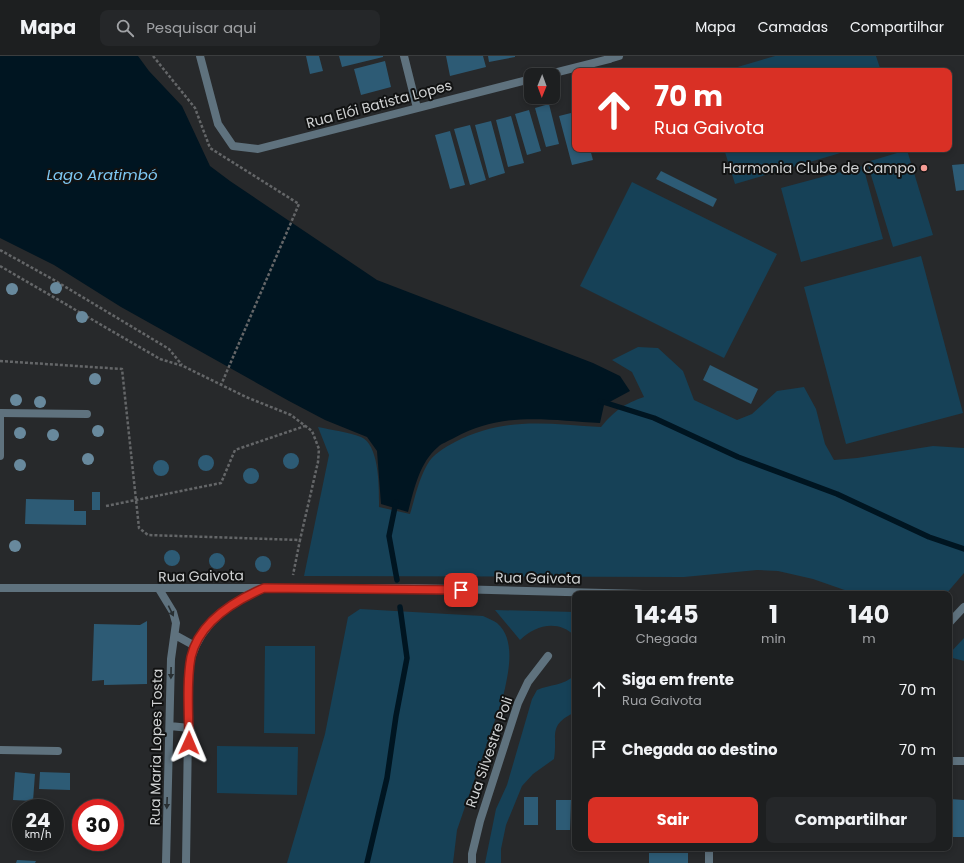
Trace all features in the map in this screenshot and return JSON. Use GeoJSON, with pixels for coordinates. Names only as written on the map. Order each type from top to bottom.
{"type":"FeatureCollection","features":[{"type":"Feature","properties":{"kind":"street","name":"Rua Elói Batista Lopes"},"geometry":{"type":"LineString","coordinates":[[200,56],[218,124],[232,146],[258,149],[524,81]]}},
{"type":"Feature","properties":{"kind":"street"},"geometry":{"type":"LineString","coordinates":[[404,56],[417,108]]}},
{"type":"Feature","properties":{"kind":"street"},"geometry":{"type":"LineString","coordinates":[[560,71],[619,56]]}},
{"type":"Feature","properties":{"kind":"street"},"geometry":{"type":"LineString","coordinates":[[0,456],[0,413],[86,414]]}},
{"type":"Feature","properties":{"kind":"street","name":"Rua Gaivota"},"geometry":{"type":"LineString","coordinates":[[0,588],[291,588],[572,593]]}},
{"type":"Feature","properties":{"kind":"street"},"geometry":{"type":"LineString","coordinates":[[186,863],[189,668],[195,646],[199,638],[222,611],[243,597],[264,588]]}},
{"type":"Feature","properties":{"kind":"street","name":"Rua Maria Lopes Tosta"},"geometry":{"type":"LineString","coordinates":[[159,589],[173,612],[176,623],[171,660],[166,863]]}},
{"type":"Feature","properties":{"kind":"street"},"geometry":{"type":"LineString","coordinates":[[952,620],[964,607]]}},
{"type":"Feature","properties":{"kind":"street"},"geometry":{"type":"LineString","coordinates":[[175,635],[195,646]]}},
{"type":"Feature","properties":{"kind":"street","name":"Rua Silvestre Poli"},"geometry":{"type":"LineString","coordinates":[[472,863],[472,854],[480,821],[518,703],[528,682],[548,656]]}},
{"type":"Feature","properties":{"kind":"street"},"geometry":{"type":"LineString","coordinates":[[170,726],[189,728]]}},
{"type":"Feature","properties":{"kind":"street"},"geometry":{"type":"LineString","coordinates":[[0,750],[58,751]]}},
{"type":"Feature","properties":{"kind":"street"},"geometry":{"type":"LineString","coordinates":[[952,761],[964,761]]}},
{"type":"Feature","properties":{"kind":"street"},"geometry":{"type":"LineString","coordinates":[[709,851],[709,863]]}},
{"type":"Feature","properties":{"kind":"path"},"geometry":{"type":"LineString","coordinates":[[221,385],[295,214]]}},
{"type":"Feature","properties":{"kind":"path"},"geometry":{"type":"LineString","coordinates":[[0,250],[54,280],[169,349],[183,366]]}},
{"type":"Feature","properties":{"kind":"path"},"geometry":{"type":"LineString","coordinates":[[0,266],[160,359],[183,366],[221,385],[291,415],[312,431],[319,449],[318,462],[300,540],[291,588]]}},
{"type":"Feature","properties":{"kind":"path"},"geometry":{"type":"LineString","coordinates":[[0,361],[122,369],[139,528],[148,535],[300,540]]}},
{"type":"Feature","properties":{"kind":"path"},"geometry":{"type":"LineString","coordinates":[[106,506],[222,483],[234,450],[305,426]]}},
{"type":"Feature","properties":{"kind":"shaded area"},"geometry":{"type":"Polygon","coordinates":[[[775,56],[876,56],[880,68],[734,68],[775,56]]]}},
{"type":"Feature","properties":{"kind":"shaded area"},"geometry":{"type":"Polygon","coordinates":[[[725,152],[844,152],[735,184],[725,152]]]}},
{"type":"Feature","properties":{"kind":"shaded area"},"geometry":{"type":"Polygon","coordinates":[[[900,152],[908,152],[933,235],[893,247],[867,162],[900,152]]]}},
{"type":"Feature","properties":{"kind":"shaded area"},"geometry":{"type":"Polygon","coordinates":[[[863,166],[883,239],[801,262],[781,188],[863,166]]]}},
{"type":"Feature","properties":{"kind":"shaded area"},"geometry":{"type":"Polygon","coordinates":[[[632,182],[777,254],[724,358],[580,286],[632,182]]]}},
{"type":"Feature","properties":{"kind":"shaded area"},"geometry":{"type":"Polygon","coordinates":[[[921,256],[963,413],[846,444],[804,287],[921,256]]]}},
{"type":"Feature","properties":{"kind":"shaded area"},"geometry":{"type":"Polygon","coordinates":[[[638,347],[658,348],[683,371],[694,400],[737,420],[752,414],[777,391],[804,387],[816,409],[825,444],[834,460],[857,458],[933,446],[964,448],[964,573],[949,591],[847,591],[813,579],[778,571],[757,570],[684,577],[304,576],[329,455],[318,427],[356,435],[367,442],[372,449],[375,458],[379,490],[379,507],[410,514],[419,483],[429,461],[436,454],[455,442],[491,428],[509,425],[544,424],[601,427],[620,408],[644,397],[632,372],[612,360],[638,347]]]}},
{"type":"Feature","properties":{"kind":"shaded area"},"geometry":{"type":"Polygon","coordinates":[[[360,609],[483,616],[497,623],[503,630],[507,639],[509,648],[509,668],[503,697],[457,830],[453,863],[287,863],[325,734],[348,617],[360,609]]]}},
{"type":"Feature","properties":{"kind":"shaded area"},"geometry":{"type":"Polygon","coordinates":[[[495,610],[572,612],[572,634],[561,627],[547,626],[533,631],[520,640],[495,610]]]}},
{"type":"Feature","properties":{"kind":"shaded area"},"geometry":{"type":"Polygon","coordinates":[[[964,638],[964,661],[952,658],[952,651],[964,638]]]}},
{"type":"Feature","properties":{"kind":"shaded area"},"geometry":{"type":"Polygon","coordinates":[[[265,646],[315,646],[315,734],[264,733],[265,646]]]}},
{"type":"Feature","properties":{"kind":"shaded area"},"geometry":{"type":"Polygon","coordinates":[[[572,677],[572,714],[566,717],[557,726],[554,759],[533,774],[522,786],[506,825],[501,849],[501,863],[485,863],[496,809],[507,785],[532,699],[537,690],[572,677]]]}},
{"type":"Feature","properties":{"kind":"shaded area"},"geometry":{"type":"Polygon","coordinates":[[[217,746],[298,747],[297,795],[217,793],[217,746]]]}},
{"type":"Feature","properties":{"kind":"water","name":"Lago Aratimbó"},"geometry":{"type":"Polygon","coordinates":[[[0,56],[138,56],[149,71],[182,106],[210,166],[230,181],[377,280],[593,363],[620,376],[630,391],[604,405],[600,423],[526,419],[490,424],[472,429],[441,444],[432,453],[418,477],[408,512],[381,504],[377,451],[367,437],[325,420],[289,401],[121,307],[54,265],[0,238],[0,56]]]}},
{"type":"Feature","properties":{"kind":"building"},"geometry":{"type":"Polygon","coordinates":[[[306,56],[319,56],[323,71],[310,74],[306,56]]]}},
{"type":"Feature","properties":{"kind":"building"},"geometry":{"type":"Polygon","coordinates":[[[339,56],[383,56],[383,57],[342,67],[339,56]]]}},
{"type":"Feature","properties":{"kind":"building"},"geometry":{"type":"Polygon","coordinates":[[[446,56],[483,56],[486,67],[450,76],[446,56]]]}},
{"type":"Feature","properties":{"kind":"building"},"geometry":{"type":"Polygon","coordinates":[[[488,56],[515,56],[515,57],[489,62],[488,56]]]}},
{"type":"Feature","properties":{"kind":"building"},"geometry":{"type":"Polygon","coordinates":[[[385,61],[391,87],[361,95],[354,69],[385,61]]]}},
{"type":"Feature","properties":{"kind":"building"},"geometry":{"type":"Polygon","coordinates":[[[549,104],[559,144],[546,147],[535,108],[549,104]]]}},
{"type":"Feature","properties":{"kind":"building"},"geometry":{"type":"Polygon","coordinates":[[[529,110],[541,151],[527,155],[515,114],[529,110]]]}},
{"type":"Feature","properties":{"kind":"building"},"geometry":{"type":"Polygon","coordinates":[[[572,113],[572,152],[591,152],[593,160],[572,165],[559,116],[572,113]]]}},
{"type":"Feature","properties":{"kind":"building"},"geometry":{"type":"Polygon","coordinates":[[[511,116],[524,163],[508,167],[496,120],[511,116]]]}},
{"type":"Feature","properties":{"kind":"building"},"geometry":{"type":"Polygon","coordinates":[[[491,121],[505,173],[489,178],[475,125],[491,121]]]}},
{"type":"Feature","properties":{"kind":"building"},"geometry":{"type":"Polygon","coordinates":[[[470,125],[486,180],[470,185],[454,129],[470,125]]]}},
{"type":"Feature","properties":{"kind":"building"},"geometry":{"type":"Polygon","coordinates":[[[450,131],[465,185],[450,189],[435,135],[450,131]]]}},
{"type":"Feature","properties":{"kind":"building"},"geometry":{"type":"Polygon","coordinates":[[[964,164],[964,190],[956,191],[952,165],[964,164]]]}},
{"type":"Feature","properties":{"kind":"building"},"geometry":{"type":"Polygon","coordinates":[[[661,171],[717,199],[713,207],[656,179],[661,171]]]}},
{"type":"Feature","properties":{"kind":"building"},"geometry":{"type":"Polygon","coordinates":[[[710,365],[758,389],[751,404],[703,380],[710,365]]]}},
{"type":"Feature","properties":{"kind":"building"},"geometry":{"type":"Polygon","coordinates":[[[291,453],[297,455],[299,461],[297,467],[291,469],[285,467],[283,461],[285,455],[291,453]]]}},
{"type":"Feature","properties":{"kind":"building"},"geometry":{"type":"Polygon","coordinates":[[[206,455],[212,457],[214,463],[212,469],[206,471],[200,469],[198,463],[200,457],[206,455]]]}},
{"type":"Feature","properties":{"kind":"building"},"geometry":{"type":"Polygon","coordinates":[[[161,460],[167,462],[169,468],[167,474],[161,476],[155,474],[153,468],[155,462],[161,460]]]}},
{"type":"Feature","properties":{"kind":"building"},"geometry":{"type":"Polygon","coordinates":[[[251,468],[257,470],[259,476],[257,482],[251,484],[245,482],[243,476],[245,470],[251,468]]]}},
{"type":"Feature","properties":{"kind":"building"},"geometry":{"type":"Polygon","coordinates":[[[92,492],[100,492],[100,510],[92,510],[92,492]]]}},
{"type":"Feature","properties":{"kind":"building"},"geometry":{"type":"Polygon","coordinates":[[[26,499],[74,500],[74,511],[86,511],[86,525],[25,524],[26,499]]]}},
{"type":"Feature","properties":{"kind":"building"},"geometry":{"type":"Polygon","coordinates":[[[172,550],[178,552],[180,558],[178,564],[172,566],[166,564],[164,558],[166,552],[172,550]]]}},
{"type":"Feature","properties":{"kind":"building"},"geometry":{"type":"Polygon","coordinates":[[[217,553],[223,555],[225,561],[223,567],[217,569],[211,567],[209,561],[211,555],[217,553]]]}},
{"type":"Feature","properties":{"kind":"building"},"geometry":{"type":"Polygon","coordinates":[[[263,556],[269,558],[271,564],[269,570],[263,572],[257,570],[255,564],[257,558],[263,556]]]}},
{"type":"Feature","properties":{"kind":"building"},"geometry":{"type":"Polygon","coordinates":[[[147,621],[147,684],[104,685],[104,680],[92,681],[94,624],[140,625],[147,621]]]}},
{"type":"Feature","properties":{"kind":"building"},"geometry":{"type":"Polygon","coordinates":[[[15,772],[35,774],[33,799],[13,799],[15,772]]]}},
{"type":"Feature","properties":{"kind":"building"},"geometry":{"type":"Polygon","coordinates":[[[40,772],[70,773],[70,790],[39,789],[40,772]]]}},
{"type":"Feature","properties":{"kind":"building"},"geometry":{"type":"Polygon","coordinates":[[[524,797],[538,797],[538,825],[524,825],[524,797]]]}},
{"type":"Feature","properties":{"kind":"building"},"geometry":{"type":"Polygon","coordinates":[[[952,799],[964,800],[964,837],[952,837],[952,799]]]}},
{"type":"Feature","properties":{"kind":"building"},"geometry":{"type":"Polygon","coordinates":[[[556,800],[571,800],[570,830],[556,830],[556,800]]]}},
{"type":"Feature","properties":{"kind":"building"},"geometry":{"type":"Polygon","coordinates":[[[649,853],[688,853],[688,863],[649,863],[649,853]]]}},
{"type":"Feature","properties":{"kind":"building"},"geometry":{"type":"Polygon","coordinates":[[[17,860],[36,861],[35,863],[16,863],[17,860]]]}},
{"type":"Feature","properties":{"kind":"waterway"},"geometry":{"type":"LineString","coordinates":[[600,401],[654,418],[738,457],[837,494],[929,537],[964,549]]}},
{"type":"Feature","properties":{"kind":"waterway"},"geometry":{"type":"LineString","coordinates":[[396,502],[389,536],[397,580]]}},
{"type":"Feature","properties":{"kind":"waterway"},"geometry":{"type":"LineString","coordinates":[[367,863],[387,778],[396,716],[407,658],[400,607]]}},
{"type":"Feature","properties":{"kind":"place","name":"Harmonia Clube de Campo"},"geometry":{"type":"Point","coordinates":[924,168]}},
{"type":"Feature","properties":{"kind":"route"},"geometry":{"type":"LineString","coordinates":[[189,743],[189,668],[191,655],[199,638],[212,622],[222,611],[243,597],[264,588],[415,588],[461,590]]}}]}
